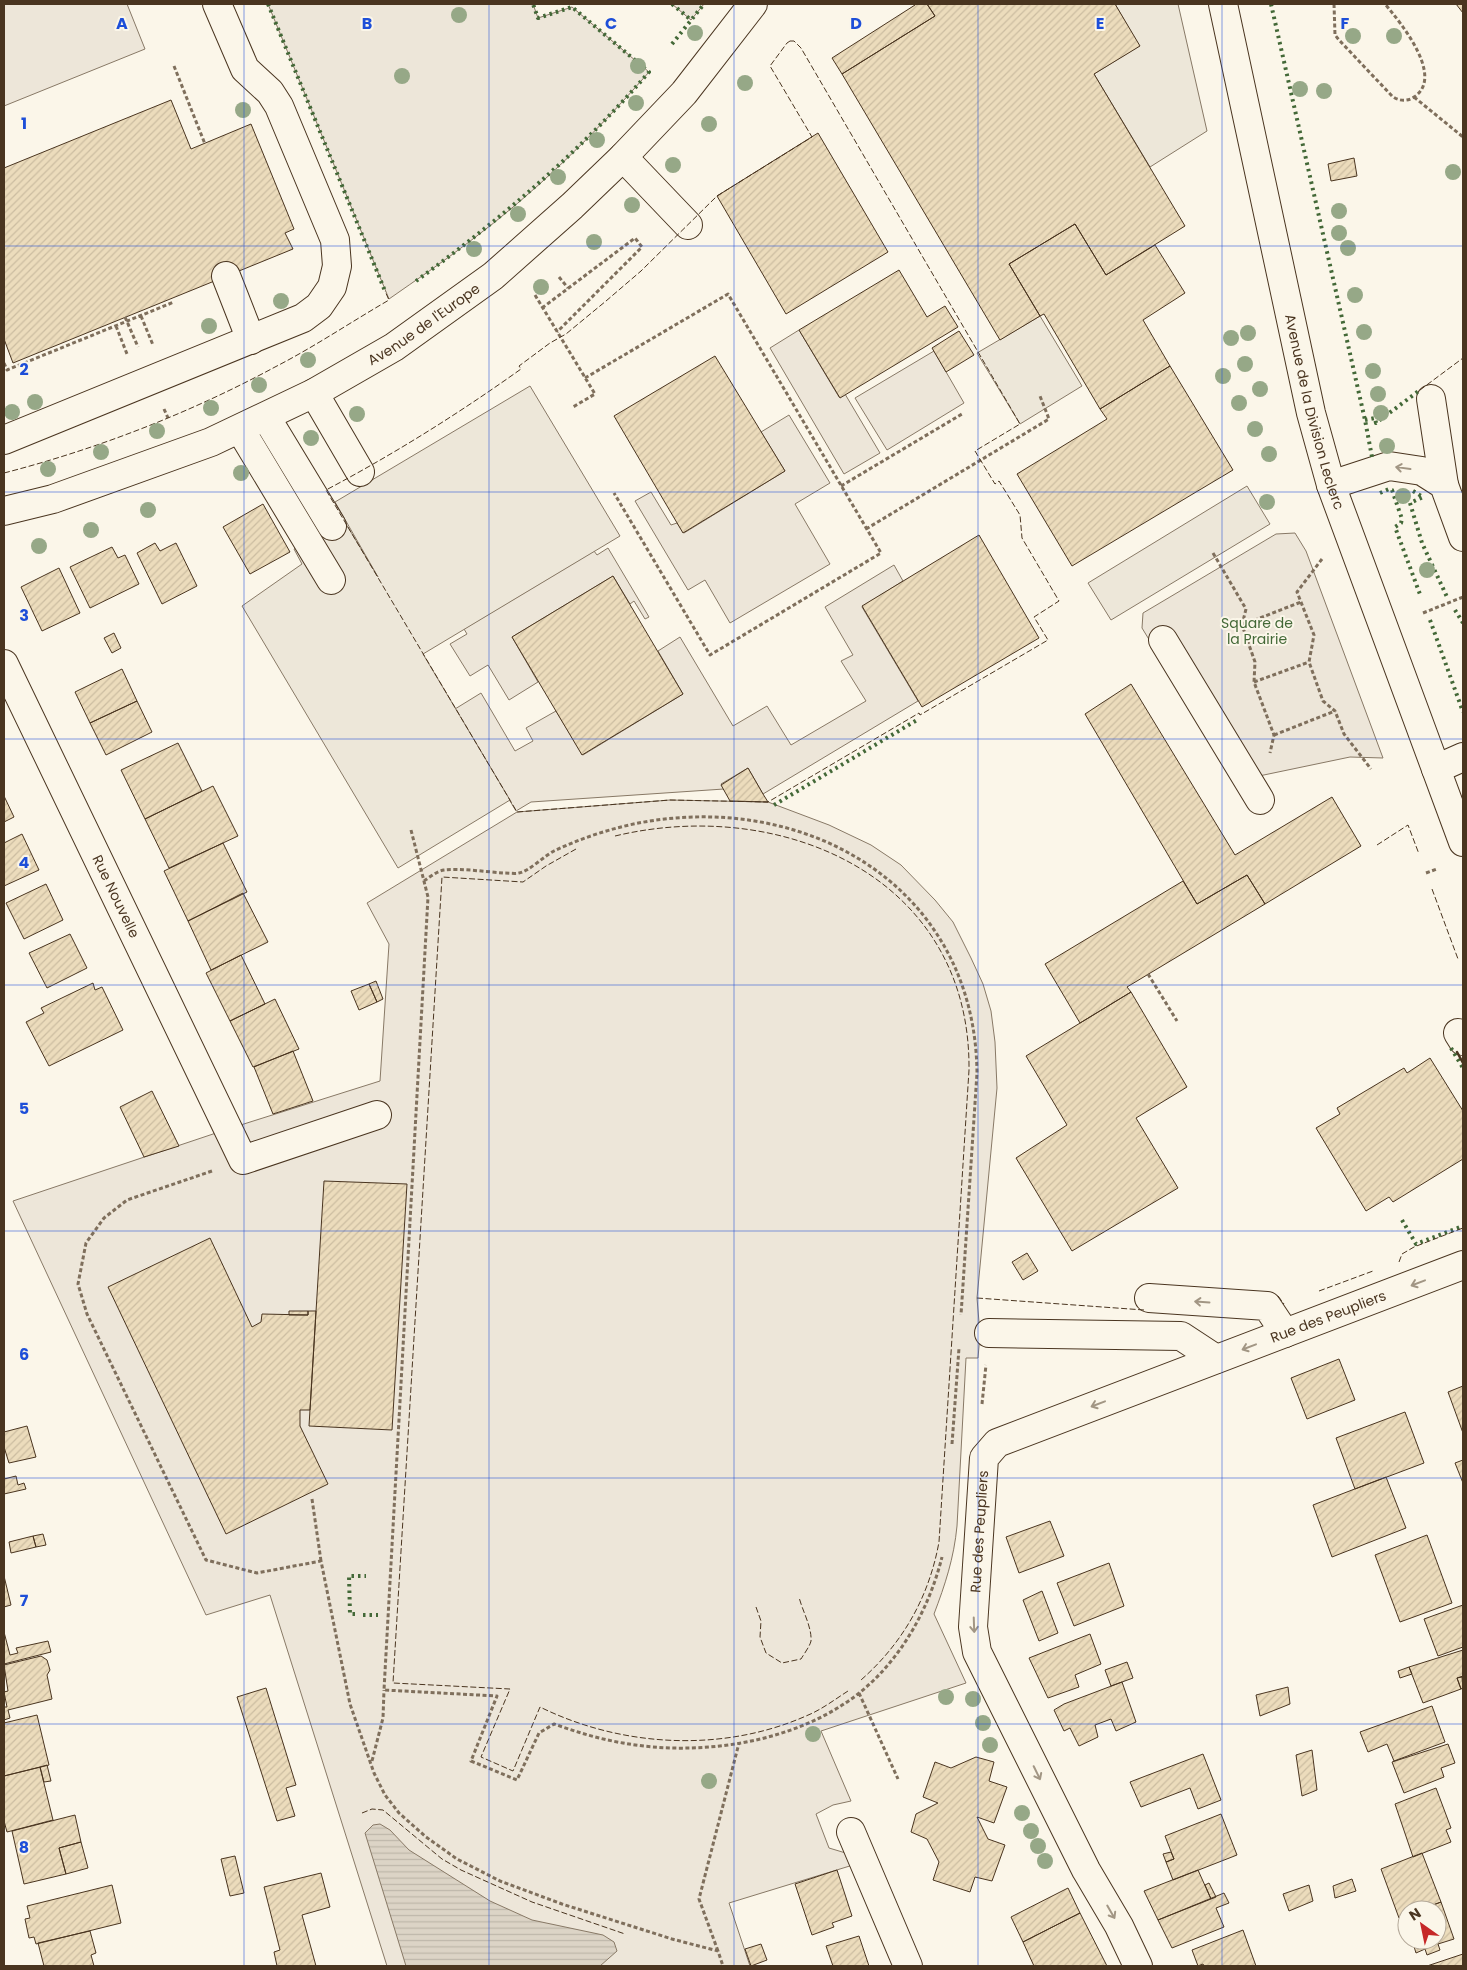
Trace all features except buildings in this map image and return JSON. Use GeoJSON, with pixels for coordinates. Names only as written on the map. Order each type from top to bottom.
{"type":"FeatureCollection","features":[{"type":"Feature","properties":{"kind":"street"},"geometry":{"type":"LineString","coordinates":[[4,440],[304,318],[319,306],[332,287],[337,266],[335,240],[279,106],[270,92],[245,69],[217,4]]}},
{"type":"Feature","properties":{"kind":"street","name":"Avenue de l'Europe"},"geometry":{"type":"LineString","coordinates":[[4,511],[53,499],[200,446],[266,417],[314,393],[394,347],[493,276],[572,206],[623,157],[684,93],[753,4]]}},
{"type":"Feature","properties":{"kind":"street","name":"Avenue de la Division Leclerc"},"geometry":{"type":"LineString","coordinates":[[1223,4],[1309,404],[1331,485],[1463,842]]}},
{"type":"Feature","properties":{"kind":"street"},"geometry":{"type":"LineString","coordinates":[[623,157],[688,225]]}},
{"type":"Feature","properties":{"kind":"street"},"geometry":{"type":"LineString","coordinates":[[226,276],[251,340]]}},
{"type":"Feature","properties":{"kind":"street"},"geometry":{"type":"LineString","coordinates":[[314,393],[360,472]]}},
{"type":"Feature","properties":{"kind":"street"},"geometry":{"type":"LineString","coordinates":[[1431,399],[1444,485],[1463,537]]}},
{"type":"Feature","properties":{"kind":"street"},"geometry":{"type":"LineString","coordinates":[[266,417],[332,526]]}},
{"type":"Feature","properties":{"kind":"street"},"geometry":{"type":"LineString","coordinates":[[240,429],[331,580]]}},
{"type":"Feature","properties":{"kind":"street"},"geometry":{"type":"LineString","coordinates":[[1331,485],[1389,466],[1422,471],[1444,485]]}},
{"type":"Feature","properties":{"kind":"street"},"geometry":{"type":"LineString","coordinates":[[1163,640],[1260,800]]}},
{"type":"Feature","properties":{"kind":"street","name":"Rue Nouvelle"},"geometry":{"type":"LineString","coordinates":[[4,664],[243,1160]]}},
{"type":"Feature","properties":{"kind":"street"},"geometry":{"type":"LineString","coordinates":[[1436,769],[1463,757]]}},
{"type":"Feature","properties":{"kind":"street"},"geometry":{"type":"LineString","coordinates":[[243,1160],[377,1115]]}},
{"type":"Feature","properties":{"kind":"street","name":"Rue des Peupliers"},"geometry":{"type":"LineString","coordinates":[[1138,1966],[1119,1926],[1086,1870],[977,1652],[973,1627],[984,1458],[997,1442],[1463,1265]]}},
{"type":"Feature","properties":{"kind":"street"},"geometry":{"type":"LineString","coordinates":[[1150,1298],[1267,1306],[1286,1333]]}},
{"type":"Feature","properties":{"kind":"street"},"geometry":{"type":"LineString","coordinates":[[989,1333],[1182,1336],[1216,1359]]}},
{"type":"Feature","properties":{"kind":"street"},"geometry":{"type":"LineString","coordinates":[[851,1832],[908,1966]]}},
{"type":"Feature","properties":{"kind":"path"},"geometry":{"type":"LineString","coordinates":[[1334,4],[1335,35],[1338,40],[1392,96],[1403,100],[1414,97],[1424,84],[1425,73],[1423,63],[1404,27],[1385,4]]}},
{"type":"Feature","properties":{"kind":"path"},"geometry":{"type":"LineString","coordinates":[[174,66],[205,144]]}},
{"type":"Feature","properties":{"kind":"path"},"geometry":{"type":"LineString","coordinates":[[1414,97],[1463,137]]}},
{"type":"Feature","properties":{"kind":"path"},"geometry":{"type":"LineString","coordinates":[[542,308],[635,238],[642,247],[557,332]]}},
{"type":"Feature","properties":{"kind":"path"},"geometry":{"type":"LineString","coordinates":[[559,277],[568,288]]}},
{"type":"Feature","properties":{"kind":"path"},"geometry":{"type":"LineString","coordinates":[[585,378],[728,294],[881,553],[710,655],[614,493]]}},
{"type":"Feature","properties":{"kind":"path"},"geometry":{"type":"LineString","coordinates":[[535,295],[595,394],[573,407]]}},
{"type":"Feature","properties":{"kind":"path"},"geometry":{"type":"LineString","coordinates":[[4,363],[6,370],[174,302]]}},
{"type":"Feature","properties":{"kind":"path"},"geometry":{"type":"LineString","coordinates":[[141,316],[152,342]]}},
{"type":"Feature","properties":{"kind":"path"},"geometry":{"type":"LineString","coordinates":[[128,321],[125,317],[138,347]]}},
{"type":"Feature","properties":{"kind":"path"},"geometry":{"type":"LineString","coordinates":[[116,326],[126,351]]}},
{"type":"Feature","properties":{"kind":"path"},"geometry":{"type":"LineString","coordinates":[[866,529],[1049,420],[1040,396]]}},
{"type":"Feature","properties":{"kind":"path"},"geometry":{"type":"LineString","coordinates":[[164,408],[168,418]]}},
{"type":"Feature","properties":{"kind":"path"},"geometry":{"type":"LineString","coordinates":[[841,486],[962,414]]}},
{"type":"Feature","properties":{"kind":"path"},"geometry":{"type":"LineString","coordinates":[[1213,553],[1246,609],[1242,625],[1256,662],[1254,682],[1274,735],[1260,800]]}},
{"type":"Feature","properties":{"kind":"path"},"geometry":{"type":"LineString","coordinates":[[1322,559],[1297,592],[1314,635],[1309,662],[1324,700],[1335,711],[1344,734],[1371,769]]}},
{"type":"Feature","properties":{"kind":"path"},"geometry":{"type":"LineString","coordinates":[[1424,613],[1463,597]]}},
{"type":"Feature","properties":{"kind":"path"},"geometry":{"type":"LineString","coordinates":[[1242,625],[1301,602]]}},
{"type":"Feature","properties":{"kind":"path"},"geometry":{"type":"LineString","coordinates":[[1254,682],[1309,662]]}},
{"type":"Feature","properties":{"kind":"path"},"geometry":{"type":"LineString","coordinates":[[1274,735],[1335,711]]}},
{"type":"Feature","properties":{"kind":"path"},"geometry":{"type":"LineString","coordinates":[[424,881],[442,870],[520,873],[552,852],[592,835],[666,819],[697,817],[762,822],[800,832],[821,839],[843,850],[883,874],[924,915],[945,947],[964,986],[975,1032],[977,1073],[961,1318]]}},
{"type":"Feature","properties":{"kind":"path"},"geometry":{"type":"LineString","coordinates":[[371,1761],[383,1718],[424,992],[428,897],[412,830]]}},
{"type":"Feature","properties":{"kind":"path"},"geometry":{"type":"LineString","coordinates":[[1426,873],[1437,869]]}},
{"type":"Feature","properties":{"kind":"path"},"geometry":{"type":"LineString","coordinates":[[1148,974],[1177,1021]]}},
{"type":"Feature","properties":{"kind":"path"},"geometry":{"type":"LineString","coordinates":[[243,1160],[127,1200],[104,1218],[86,1243],[78,1284],[87,1314],[206,1560],[257,1573],[321,1561]]}},
{"type":"Feature","properties":{"kind":"path"},"geometry":{"type":"LineString","coordinates":[[952,1446],[959,1348]]}},
{"type":"Feature","properties":{"kind":"path"},"geometry":{"type":"LineString","coordinates":[[982,1404],[986,1368]]}},
{"type":"Feature","properties":{"kind":"path"},"geometry":{"type":"LineString","coordinates":[[312,1499],[321,1561],[350,1704],[374,1773],[385,1795],[399,1813],[426,1837],[457,1859],[500,1881],[562,1904],[672,1939],[718,1951]]}},
{"type":"Feature","properties":{"kind":"path"},"geometry":{"type":"LineString","coordinates":[[384,1690],[497,1696],[471,1760],[517,1780],[539,1733],[554,1724],[596,1737],[654,1747],[714,1747],[739,1743],[782,1732],[815,1719],[858,1693],[888,1665],[914,1628],[933,1590],[944,1551]]}},
{"type":"Feature","properties":{"kind":"path"},"geometry":{"type":"LineString","coordinates":[[858,1693],[898,1779]]}},
{"type":"Feature","properties":{"kind":"path"},"geometry":{"type":"LineString","coordinates":[[724,1966],[699,1899],[739,1743]]}},
{"type":"Feature","properties":{"kind":"green space"},"geometry":{"type":"Polygon","coordinates":[[[4,4],[127,4],[145,49],[4,106],[4,4]]]}},
{"type":"Feature","properties":{"kind":"green space"},"geometry":{"type":"Polygon","coordinates":[[[268,4],[533,4],[538,18],[572,7],[649,72],[586,140],[541,183],[459,249],[389,299],[268,4]]]}},
{"type":"Feature","properties":{"kind":"green space"},"geometry":{"type":"Polygon","coordinates":[[[672,4],[704,4],[691,20],[672,4]]]}},
{"type":"Feature","properties":{"kind":"green space"},"geometry":{"type":"Polygon","coordinates":[[[799,330],[839,397],[845,394],[880,453],[844,474],[770,348],[799,330]]]}},
{"type":"Feature","properties":{"kind":"green space"},"geometry":{"type":"Polygon","coordinates":[[[934,351],[964,403],[887,450],[855,398],[934,351]]]}},
{"type":"Feature","properties":{"kind":"green space"},"geometry":{"type":"Polygon","coordinates":[[[789,415],[830,483],[795,504],[830,564],[730,623],[705,580],[688,590],[635,501],[651,492],[671,525],[677,523],[684,533],[785,471],[761,432],[789,415]]]}},
{"type":"Feature","properties":{"kind":"green space","name":"Square de la Prairie"},"geometry":{"type":"Polygon","coordinates":[[[1295,533],[1306,551],[1383,758],[1350,757],[1259,776],[1153,646],[1142,628],[1143,613],[1276,534],[1295,533]]]}},
{"type":"Feature","properties":{"kind":"green space"},"geometry":{"type":"Polygon","coordinates":[[[608,548],[649,617],[645,619],[634,601],[630,604],[613,576],[512,637],[538,682],[509,700],[488,665],[470,676],[450,644],[467,634],[464,629],[594,551],[597,555],[608,548]]]}},
{"type":"Feature","properties":{"kind":"green space"},"geometry":{"type":"Polygon","coordinates":[[[894,565],[903,581],[862,607],[918,701],[763,794],[748,768],[721,784],[724,789],[531,802],[516,811],[455,709],[481,693],[515,751],[533,741],[526,728],[556,711],[583,755],[683,694],[658,651],[680,637],[733,726],[767,706],[791,745],[866,701],[841,661],[853,655],[825,607],[894,565]]]}},
{"type":"Feature","properties":{"kind":"green space"},"geometry":{"type":"Polygon","coordinates":[[[670,800],[768,802],[829,825],[871,845],[901,865],[935,900],[953,922],[983,984],[991,1011],[995,1042],[997,1088],[977,1298],[980,1334],[978,1358],[966,1358],[956,1538],[949,1571],[934,1614],[966,1683],[821,1731],[851,1801],[833,1805],[816,1814],[829,1848],[849,1854],[853,1865],[729,1903],[750,1966],[387,1966],[270,1595],[206,1615],[13,1201],[228,1129],[380,1081],[389,944],[367,903],[517,812],[670,800]]]}},
{"type":"Feature","properties":{"kind":"shaded area"},"geometry":{"type":"Polygon","coordinates":[[[1115,4],[1178,4],[1207,131],[1150,167],[1094,74],[1139,46],[1115,4]]]}},
{"type":"Feature","properties":{"kind":"shaded area"},"geometry":{"type":"Polygon","coordinates":[[[1040,316],[1082,386],[1020,424],[977,353],[1040,316]]]}},
{"type":"Feature","properties":{"kind":"shaded area"},"geometry":{"type":"Polygon","coordinates":[[[530,386],[620,536],[423,654],[510,800],[398,868],[242,606],[302,564],[294,549],[343,519],[378,577],[335,502],[530,386]]]}},
{"type":"Feature","properties":{"kind":"shaded area"},"geometry":{"type":"Polygon","coordinates":[[[1247,486],[1270,524],[1111,620],[1088,583],[1247,486]]]}},
{"type":"Feature","properties":{"kind":"shaded area"},"geometry":{"type":"Polygon","coordinates":[[[380,1824],[390,1830],[409,1850],[490,1901],[532,1920],[603,1935],[614,1942],[617,1951],[600,1966],[406,1966],[365,1833],[373,1825],[380,1824]]]}},
{"type":"Feature","properties":{"kind":"hedge"},"geometry":{"type":"LineString","coordinates":[[268,4],[385,291]]}},
{"type":"Feature","properties":{"kind":"hedge"},"geometry":{"type":"LineString","coordinates":[[416,281],[509,209],[567,157],[649,72],[572,7],[538,18],[533,4]]}},
{"type":"Feature","properties":{"kind":"hedge"},"geometry":{"type":"LineString","coordinates":[[672,4],[691,20]]}},
{"type":"Feature","properties":{"kind":"hedge"},"geometry":{"type":"LineString","coordinates":[[672,44],[704,4]]}},
{"type":"Feature","properties":{"kind":"hedge"},"geometry":{"type":"LineString","coordinates":[[1271,4],[1372,457]]}},
{"type":"Feature","properties":{"kind":"hedge"},"geometry":{"type":"LineString","coordinates":[[1365,420],[1375,418],[1376,423],[1420,390]]}},
{"type":"Feature","properties":{"kind":"hedge"},"geometry":{"type":"LineString","coordinates":[[1380,493],[1389,489],[1392,490],[1402,519],[1401,523],[1395,527],[1421,597]]}},
{"type":"Feature","properties":{"kind":"hedge"},"geometry":{"type":"LineString","coordinates":[[1413,491],[1423,497],[1410,503],[1422,543],[1447,597]]}},
{"type":"Feature","properties":{"kind":"hedge"},"geometry":{"type":"LineString","coordinates":[[1455,610],[1463,623]]}},
{"type":"Feature","properties":{"kind":"hedge"},"geometry":{"type":"LineString","coordinates":[[1430,620],[1463,712]]}},
{"type":"Feature","properties":{"kind":"hedge"},"geometry":{"type":"LineString","coordinates":[[774,805],[917,720]]}},
{"type":"Feature","properties":{"kind":"hedge"},"geometry":{"type":"LineString","coordinates":[[1451,1048],[1463,1068]]}},
{"type":"Feature","properties":{"kind":"hedge"},"geometry":{"type":"LineString","coordinates":[[1402,1220],[1416,1244],[1463,1226]]}},
{"type":"Feature","properties":{"kind":"hedge"},"geometry":{"type":"LineString","coordinates":[[355,1614],[350,1614],[349,1576],[366,1576]]}},
{"type":"Feature","properties":{"kind":"hedge"},"geometry":{"type":"LineString","coordinates":[[363,1615],[378,1615]]}},
{"type":"Feature","properties":{"kind":"fence"},"geometry":{"type":"LineString","coordinates":[[790,41],[794,41],[801,48],[1020,424],[975,451],[995,484],[999,481],[1020,515],[1022,538],[1059,601],[1034,617],[1048,640],[768,802],[670,800],[517,812],[326,490],[425,433],[521,369],[519,366],[550,343],[566,334],[641,271],[717,196],[812,137],[770,66],[790,41]]}},
{"type":"Feature","properties":{"kind":"fence"},"geometry":{"type":"LineString","coordinates":[[4,473],[108,441],[210,400],[290,359],[389,300],[385,291]]}},
{"type":"Feature","properties":{"kind":"fence"},"geometry":{"type":"LineString","coordinates":[[1420,390],[1463,358]]}},
{"type":"Feature","properties":{"kind":"fence"},"geometry":{"type":"LineString","coordinates":[[1377,845],[1408,825],[1419,854]]}},
{"type":"Feature","properties":{"kind":"fence"},"geometry":{"type":"LineString","coordinates":[[615,836],[678,827],[741,829],[801,842],[855,866],[902,901],[938,946],[961,1003],[969,1070],[939,1542],[929,1582],[912,1618],[902,1635],[889,1651],[861,1680]]}},
{"type":"Feature","properties":{"kind":"fence"},"geometry":{"type":"LineString","coordinates":[[576,849],[523,882],[442,877],[393,1683],[510,1689],[481,1757],[513,1771],[540,1707],[571,1720],[604,1730],[638,1737],[706,1740],[740,1736],[774,1728],[812,1714],[848,1691]]}},
{"type":"Feature","properties":{"kind":"fence"},"geometry":{"type":"LineString","coordinates":[[1432,889],[1458,959]]}},
{"type":"Feature","properties":{"kind":"fence"},"geometry":{"type":"LineString","coordinates":[[1399,1262],[1402,1254],[1414,1247],[1463,1228]]}},
{"type":"Feature","properties":{"kind":"fence"},"geometry":{"type":"LineString","coordinates":[[1319,1291],[1373,1271]]}},
{"type":"Feature","properties":{"kind":"fence"},"geometry":{"type":"LineString","coordinates":[[1278,1296],[1284,1304]]}},
{"type":"Feature","properties":{"kind":"fence"},"geometry":{"type":"LineString","coordinates":[[977,1298],[1144,1310]]}},
{"type":"Feature","properties":{"kind":"fence"},"geometry":{"type":"LineString","coordinates":[[756,1607],[761,1621],[760,1637],[766,1653],[782,1663],[801,1659],[808,1648],[811,1636],[799,1597]]}},
{"type":"Feature","properties":{"kind":"fence"},"geometry":{"type":"LineString","coordinates":[[362,1813],[372,1809],[383,1810],[442,1859],[461,1870],[532,1902],[625,1934]]}},
{"type":"Feature","properties":{"kind":"wall"},"geometry":{"type":"LineString","coordinates":[[1457,1052],[1463,1063]]}}]}
